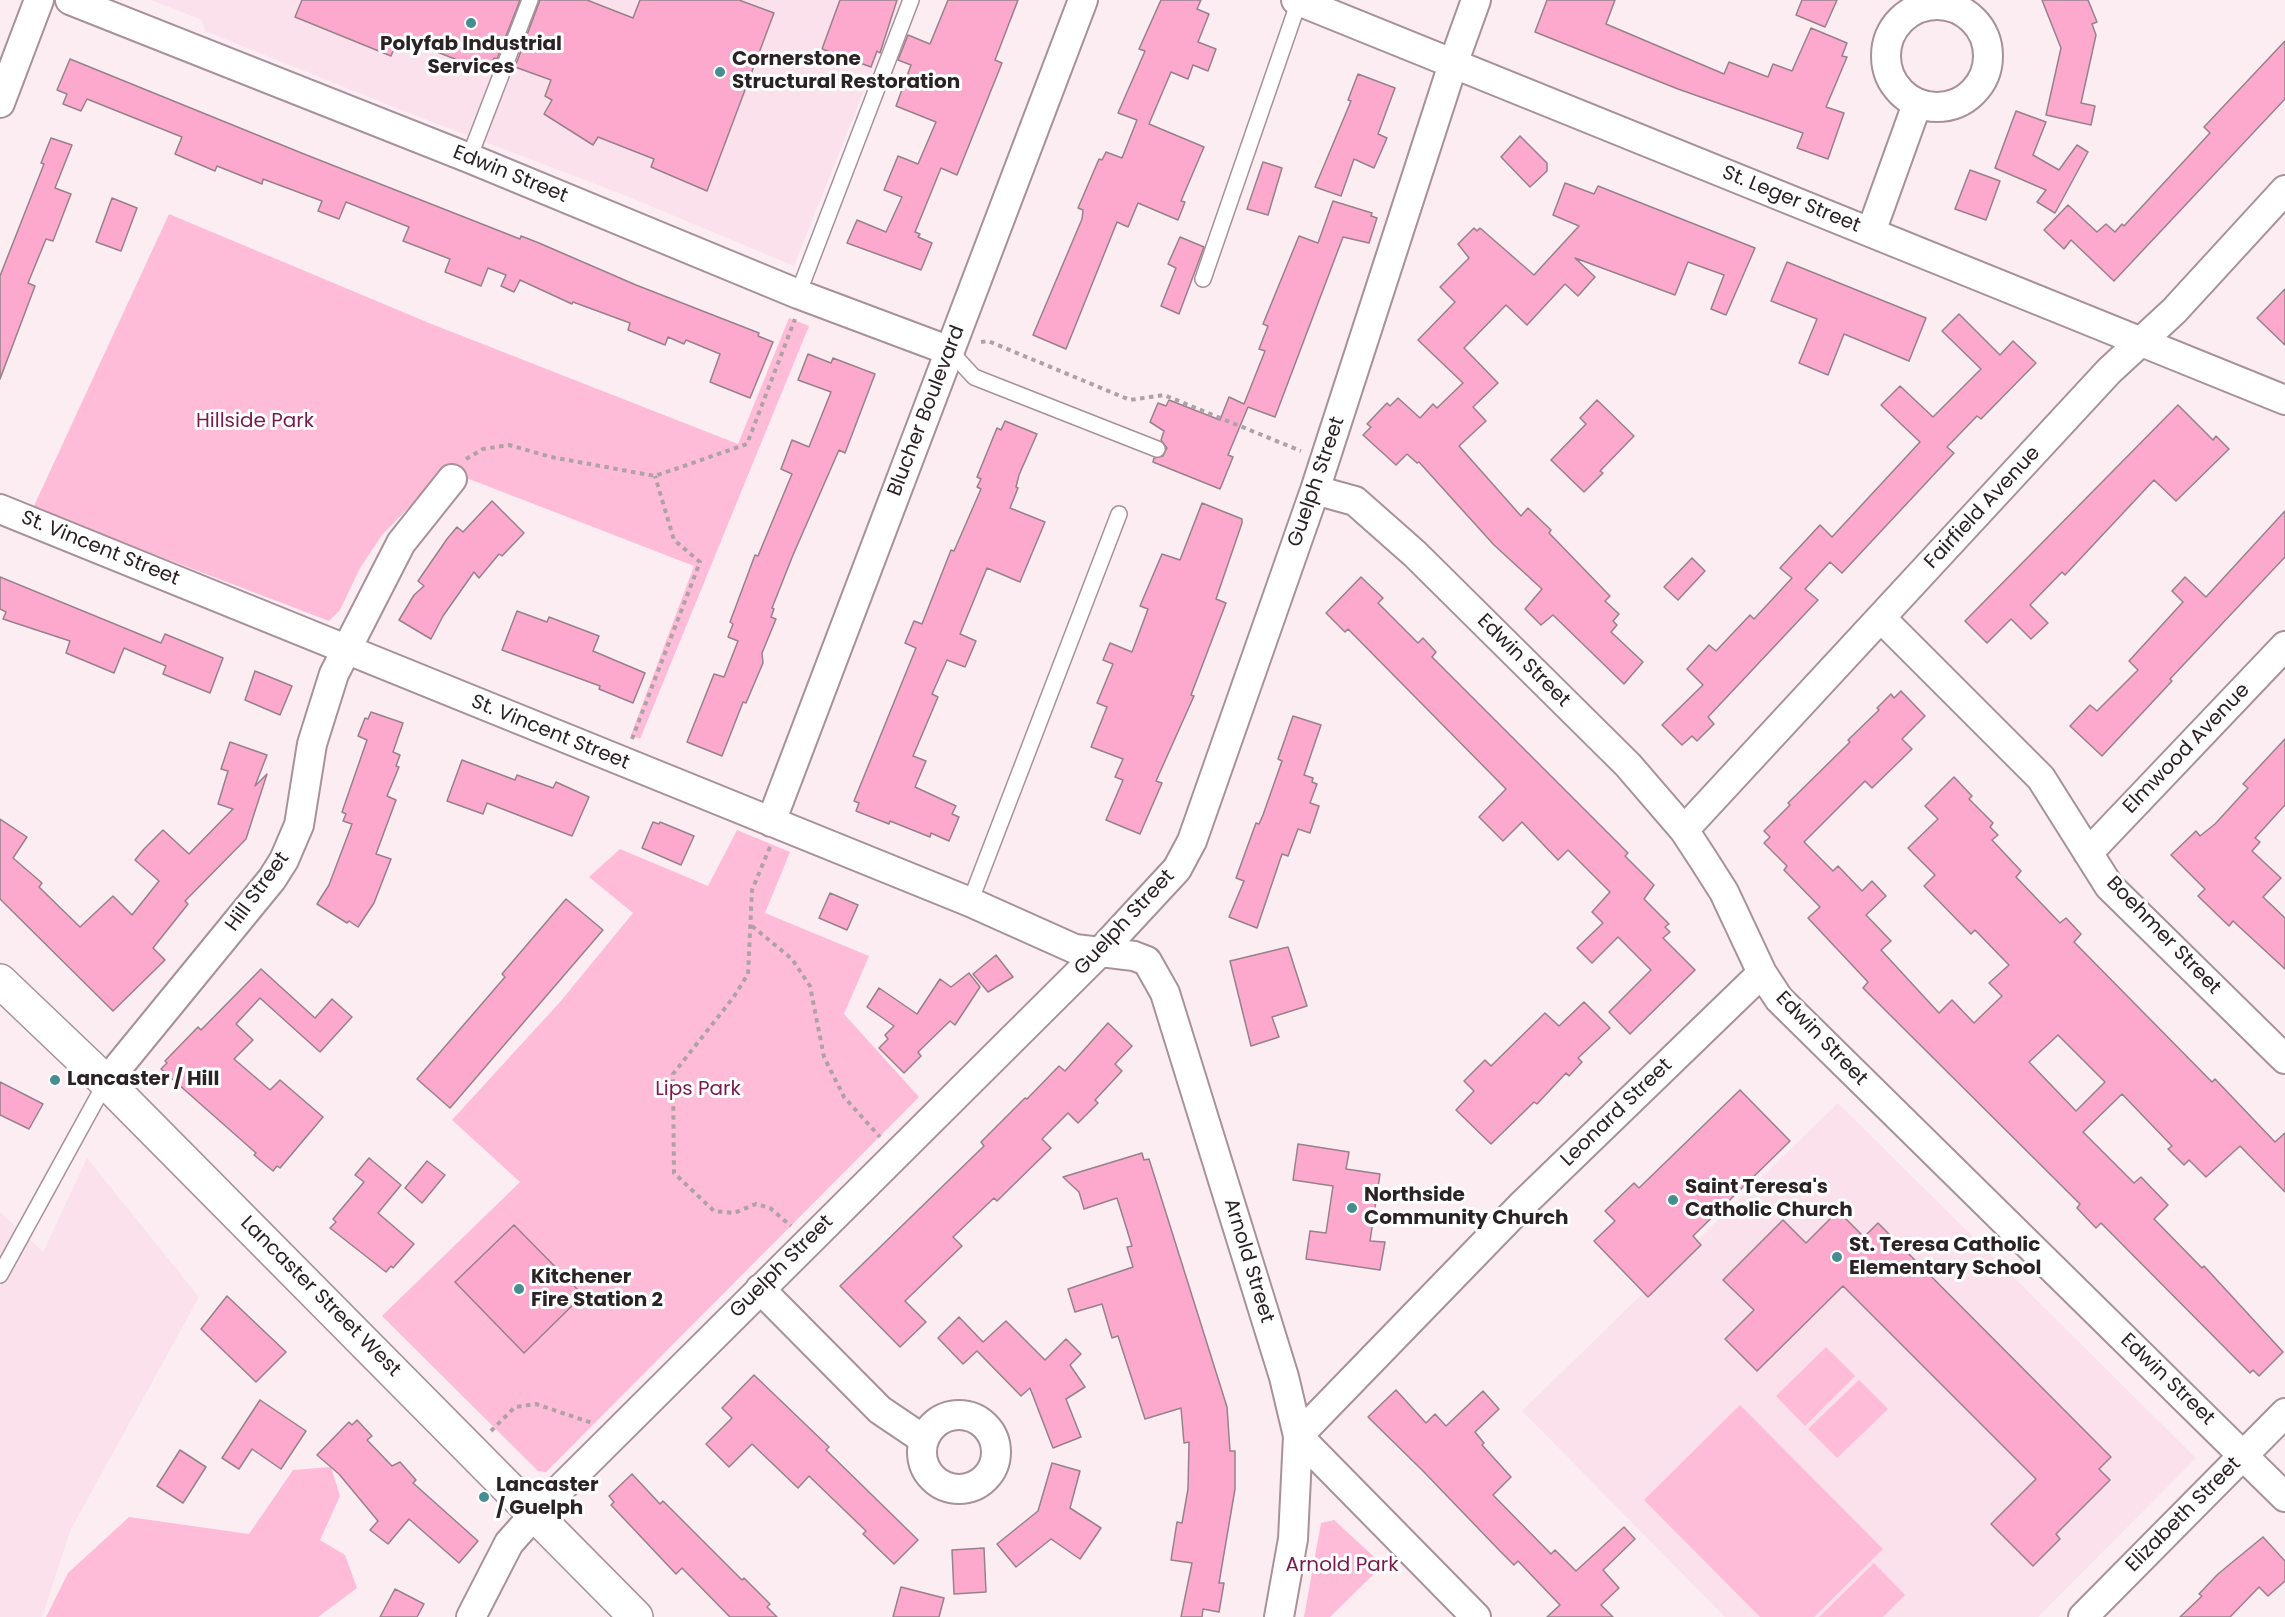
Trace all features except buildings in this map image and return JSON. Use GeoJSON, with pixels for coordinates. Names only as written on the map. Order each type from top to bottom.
{"type":"FeatureCollection","features":[{"type":"Feature","properties":{"kind":"main road","name":"Lancaster Street West"},"geometry":{"type":"LineString","coordinates":[[0,981],[106,1082],[636,1617]]}},
{"type":"Feature","properties":{"kind":"street"},"geometry":{"type":"LineString","coordinates":[[0,103],[39,0]]}},
{"type":"Feature","properties":{"kind":"street","name":"Edwin Street"},"geometry":{"type":"LineString","coordinates":[[70,0],[469,158],[798,294],[950,351]]}},
{"type":"Feature","properties":{"kind":"street","name":"Blucher Boulevard"},"geometry":{"type":"LineString","coordinates":[[771,822],[1083,0]]}},
{"type":"Feature","properties":{"kind":"street","name":"Guelph Street"},"geometry":{"type":"LineString","coordinates":[[471,1617],[509,1543],[534,1515],[1101,951],[1177,869],[1192,841],[1315,490],[1453,64],[1476,0]]}},
{"type":"Feature","properties":{"kind":"street","name":"St. Leger Street"},"geometry":{"type":"LineString","coordinates":[[1298,1],[2142,340],[2285,400]]}},
{"type":"Feature","properties":{"kind":"street"},"geometry":{"type":"LineString","coordinates":[[1871,232],[1917,104]]}},
{"type":"Feature","properties":{"kind":"street","name":"Fairfield Avenue"},"geometry":{"type":"LineString","coordinates":[[1684,830],[1882,619],[2109,371],[2174,311],[2285,190]]}},
{"type":"Feature","properties":{"kind":"street","name":"Hill Street"},"geometry":{"type":"LineString","coordinates":[[106,1082],[272,879],[284,860],[298,825],[312,744],[330,684],[345,650],[401,543],[452,479]]}},
{"type":"Feature","properties":{"kind":"street","name":"Edwin Street"},"geometry":{"type":"LineString","coordinates":[[1315,490],[1355,501],[1415,554],[1628,765],[1684,830],[1724,892],[1762,974],[1777,996],[2285,1497]]}},
{"type":"Feature","properties":{"kind":"street","name":"St. Vincent Street"},"geometry":{"type":"LineString","coordinates":[[0,509],[970,902],[1075,949],[1101,951]]}},
{"type":"Feature","properties":{"kind":"street","name":"Boehmer Street"},"geometry":{"type":"LineString","coordinates":[[1882,619],[2041,778],[2109,885],[2285,1059]]}},
{"type":"Feature","properties":{"kind":"street","name":"Elmwood Avenue"},"geometry":{"type":"LineString","coordinates":[[2088,852],[2285,646]]}},
{"type":"Feature","properties":{"kind":"street","name":"Arnold Street"},"geometry":{"type":"LineString","coordinates":[[1101,951],[1134,956],[1147,961],[1165,993],[1284,1377],[1298,1436],[1293,1539],[1279,1617]]}},
{"type":"Feature","properties":{"kind":"street","name":"Leonard Street"},"geometry":{"type":"LineString","coordinates":[[1298,1436],[1523,1204],[1762,974]]}},
{"type":"Feature","properties":{"kind":"street"},"geometry":{"type":"LineString","coordinates":[[760,1289],[880,1410],[923,1439]]}},
{"type":"Feature","properties":{"kind":"street","name":"Elizabeth Street"},"geometry":{"type":"LineString","coordinates":[[2084,1617],[2285,1413]]}},
{"type":"Feature","properties":{"kind":"street"},"geometry":{"type":"LineString","coordinates":[[1298,1436],[1476,1617]]}},
{"type":"Feature","properties":{"kind":"lane"},"geometry":{"type":"LineString","coordinates":[[469,158],[530,0]]}},
{"type":"Feature","properties":{"kind":"lane"},"geometry":{"type":"LineString","coordinates":[[798,294],[911,0]]}},
{"type":"Feature","properties":{"kind":"lane"},"geometry":{"type":"LineString","coordinates":[[1203,279],[1298,1]]}},
{"type":"Feature","properties":{"kind":"lane"},"geometry":{"type":"LineString","coordinates":[[950,351],[974,377],[1157,449]]}},
{"type":"Feature","properties":{"kind":"lane"},"geometry":{"type":"LineString","coordinates":[[970,902],[1119,514]]}},
{"type":"Feature","properties":{"kind":"lane","name":"Hill Street"},"geometry":{"type":"LineString","coordinates":[[0,1275],[106,1082]]}},
{"type":"Feature","properties":{"kind":"path"},"geometry":{"type":"LineString","coordinates":[[452,479],[461,461],[483,449],[509,445],[551,457],[655,476],[747,444],[794,327],[798,294]]}},
{"type":"Feature","properties":{"kind":"path"},"geometry":{"type":"LineString","coordinates":[[950,351],[988,340],[1130,400],[1164,395],[1310,455]]}},
{"type":"Feature","properties":{"kind":"path"},"geometry":{"type":"LineString","coordinates":[[632,740],[700,562],[674,540],[655,476]]}},
{"type":"Feature","properties":{"kind":"path"},"geometry":{"type":"LineString","coordinates":[[771,822],[770,849],[752,890],[748,974],[733,998],[673,1074],[674,1173],[714,1211],[734,1213],[756,1204],[770,1208],[793,1228]]}},
{"type":"Feature","properties":{"kind":"path"},"geometry":{"type":"LineString","coordinates":[[752,926],[792,959],[810,986],[824,1057],[844,1097],[882,1140]]}},
{"type":"Feature","properties":{"kind":"path"},"geometry":{"type":"LineString","coordinates":[[491,1431],[515,1407],[536,1404],[597,1425]]}},
{"type":"Feature","properties":{"kind":"shaded area"},"geometry":{"type":"Polygon","coordinates":[[[151,0],[900,0],[794,266],[624,195],[396,108],[205,31],[202,20],[151,0]]]}},
{"type":"Feature","properties":{"kind":"shaded area","name":"St. Teresa Catholic Elementary School"},"geometry":{"type":"Polygon","coordinates":[[[1838,1103],[2196,1458],[2038,1617],[1725,1617],[1522,1411],[1838,1103]]]}},
{"type":"Feature","properties":{"kind":"shaded area"},"geometry":{"type":"Polygon","coordinates":[[[87,1158],[199,1297],[71,1529],[42,1617],[0,1617],[0,1212],[43,1252],[87,1158]]]}},
{"type":"Feature","properties":{"kind":"green space","name":"Hillside Park"},"geometry":{"type":"Polygon","coordinates":[[[169,214],[429,323],[738,444],[789,318],[809,326],[640,739],[631,735],[694,566],[477,482],[445,470],[382,535],[360,568],[340,610],[329,621],[33,508],[169,214]]]}},
{"type":"Feature","properties":{"kind":"green space","name":"Lips Park"},"geometry":{"type":"Polygon","coordinates":[[[737,830],[790,852],[765,913],[869,956],[844,1014],[919,1097],[546,1472],[538,1471],[382,1316],[520,1182],[452,1120],[560,1002],[633,913],[589,877],[620,849],[708,886],[737,830]]]}},
{"type":"Feature","properties":{"kind":"green space"},"geometry":{"type":"Polygon","coordinates":[[[1826,1347],[1855,1376],[1805,1426],[1776,1396],[1826,1347]]]}},
{"type":"Feature","properties":{"kind":"green space"},"geometry":{"type":"Polygon","coordinates":[[[1859,1380],[1888,1409],[1837,1458],[1808,1429],[1859,1380]]]}},
{"type":"Feature","properties":{"kind":"green space"},"geometry":{"type":"Polygon","coordinates":[[[1740,1405],[1883,1549],[1814,1617],[1760,1617],[1644,1500],[1740,1405]]]}},
{"type":"Feature","properties":{"kind":"green space"},"geometry":{"type":"Polygon","coordinates":[[[331,1467],[340,1496],[320,1540],[345,1555],[357,1588],[318,1617],[46,1617],[68,1573],[129,1517],[249,1534],[293,1470],[331,1467]]]}},
{"type":"Feature","properties":{"kind":"green space","name":"Arnold Park"},"geometry":{"type":"Polygon","coordinates":[[[1334,1520],[1383,1565],[1330,1617],[1304,1617],[1321,1523],[1334,1520]]]}},
{"type":"Feature","properties":{"kind":"green space"},"geometry":{"type":"Polygon","coordinates":[[[1874,1563],[1905,1595],[1883,1617],[1819,1617],[1874,1563]]]}},
{"type":"Feature","properties":{"kind":"place","name":"Polyfab Industrial Services"},"geometry":{"type":"Point","coordinates":[471,23]}},
{"type":"Feature","properties":{"kind":"place","name":"Cornerstone Structural Restoration"},"geometry":{"type":"Point","coordinates":[720,72]}},
{"type":"Feature","properties":{"kind":"place","name":"Lancaster / Hill"},"geometry":{"type":"Point","coordinates":[55,1080]}},
{"type":"Feature","properties":{"kind":"place","name":"Saint Teresa's Catholic Church"},"geometry":{"type":"Point","coordinates":[1673,1200]}},
{"type":"Feature","properties":{"kind":"place","name":"Northside Community Church"},"geometry":{"type":"Point","coordinates":[1352,1208]}},
{"type":"Feature","properties":{"kind":"place","name":"St. Teresa Catholic Elementary School"},"geometry":{"type":"Point","coordinates":[1837,1257]}},
{"type":"Feature","properties":{"kind":"place","name":"Kitchener Fire Station 2"},"geometry":{"type":"Point","coordinates":[519,1289]}},
{"type":"Feature","properties":{"kind":"place","name":"Lancaster / Guelph"},"geometry":{"type":"Point","coordinates":[484,1497]}}]}
